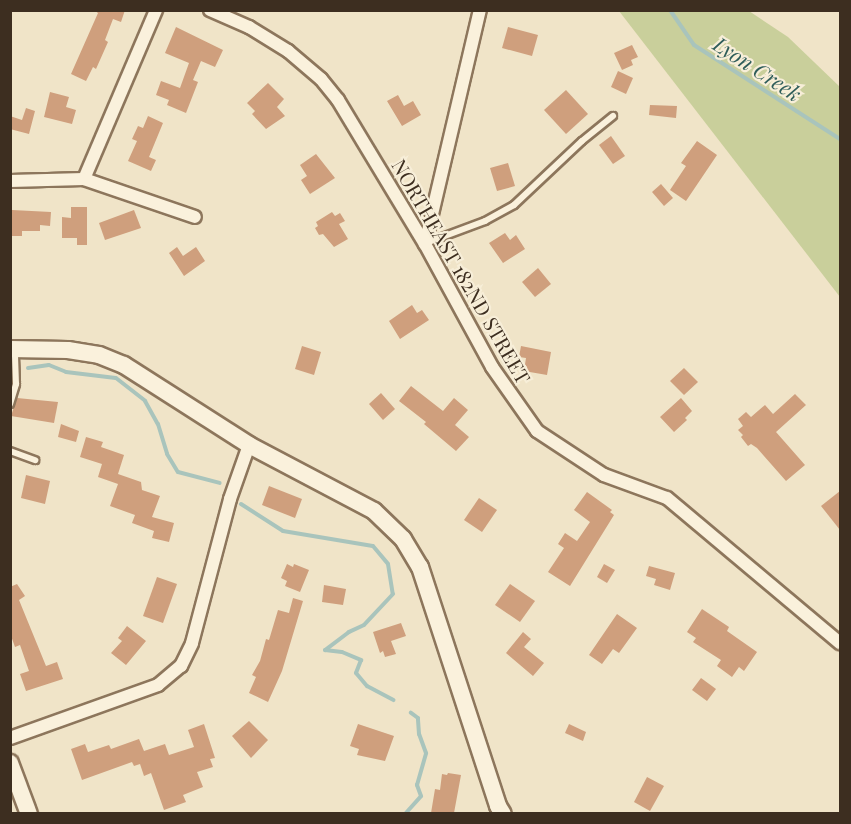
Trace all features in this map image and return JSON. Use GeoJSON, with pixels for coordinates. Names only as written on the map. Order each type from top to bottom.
{"type":"FeatureCollection","features":[{"type":"Feature","properties":{"kind":"street"},"geometry":{"type":"LineString","coordinates":[[84,179],[156,10]]}},
{"type":"Feature","properties":{"kind":"street","name":"NORTHEAST 182ND STREET"},"geometry":{"type":"LineString","coordinates":[[210,10],[249,27],[288,51],[321,79],[338,100],[425,244],[492,367],[537,431],[604,475],[667,498],[840,643]]}},
{"type":"Feature","properties":{"kind":"street"},"geometry":{"type":"LineString","coordinates":[[425,244],[480,10]]}},
{"type":"Feature","properties":{"kind":"street"},"geometry":{"type":"LineString","coordinates":[[10,182],[84,179],[195,217]]}},
{"type":"Feature","properties":{"kind":"street"},"geometry":{"type":"LineString","coordinates":[[12,349],[68,350],[99,355],[124,365],[249,445],[374,511],[403,539],[420,567],[494,795],[503,813]]}},
{"type":"Feature","properties":{"kind":"street"},"geometry":{"type":"LineString","coordinates":[[10,738],[158,685],[181,666],[192,643],[232,493],[249,445]]}},
{"type":"Feature","properties":{"kind":"street"},"geometry":{"type":"LineString","coordinates":[[10,763],[29,813]]}},
{"type":"Feature","properties":{"kind":"lane"},"geometry":{"type":"LineString","coordinates":[[425,244],[485,221],[514,206],[582,141],[613,116]]}},
{"type":"Feature","properties":{"kind":"lane"},"geometry":{"type":"LineString","coordinates":[[10,404],[16,384],[12,349]]}},
{"type":"Feature","properties":{"kind":"lane"},"geometry":{"type":"LineString","coordinates":[[10,451],[35,460]]}},
{"type":"Feature","properties":{"kind":"green space"},"geometry":{"type":"Polygon","coordinates":[[[619,11],[749,11],[788,37],[840,87],[840,297],[619,11]]]}},
{"type":"Feature","properties":{"kind":"building"},"geometry":{"type":"Polygon","coordinates":[[[94,10],[125,10],[121,22],[113,19],[105,40],[108,42],[96,69],[93,67],[86,81],[71,74],[98,13],[94,10]]]}},
{"type":"Feature","properties":{"kind":"building"},"geometry":{"type":"Polygon","coordinates":[[[176,27],[223,50],[215,67],[201,61],[193,80],[198,82],[186,113],[167,105],[169,100],[156,95],[161,81],[180,88],[189,63],[165,53],[176,27]]]}},
{"type":"Feature","properties":{"kind":"building"},"geometry":{"type":"Polygon","coordinates":[[[508,27],[538,35],[532,56],[502,48],[508,27]]]}},
{"type":"Feature","properties":{"kind":"building"},"geometry":{"type":"Polygon","coordinates":[[[632,45],[638,57],[631,60],[633,65],[622,70],[614,53],[632,45]]]}},
{"type":"Feature","properties":{"kind":"building"},"geometry":{"type":"Polygon","coordinates":[[[618,71],[633,78],[626,94],[611,87],[618,71]]]}},
{"type":"Feature","properties":{"kind":"building"},"geometry":{"type":"Polygon","coordinates":[[[268,83],[284,99],[277,107],[285,116],[266,129],[252,114],[255,111],[247,103],[268,83]]]}},
{"type":"Feature","properties":{"kind":"building"},"geometry":{"type":"Polygon","coordinates":[[[566,90],[588,114],[566,134],[544,110],[566,90]]]}},
{"type":"Feature","properties":{"kind":"building"},"geometry":{"type":"Polygon","coordinates":[[[50,92],[69,97],[66,107],[76,110],[72,124],[44,117],[50,92]]]}},
{"type":"Feature","properties":{"kind":"building"},"geometry":{"type":"Polygon","coordinates":[[[398,95],[404,106],[413,101],[421,115],[402,126],[387,101],[398,95]]]}},
{"type":"Feature","properties":{"kind":"building"},"geometry":{"type":"Polygon","coordinates":[[[650,105],[677,106],[676,118],[649,115],[650,105]]]}},
{"type":"Feature","properties":{"kind":"building"},"geometry":{"type":"Polygon","coordinates":[[[26,108],[35,111],[29,134],[10,129],[10,116],[22,120],[26,108]]]}},
{"type":"Feature","properties":{"kind":"building"},"geometry":{"type":"Polygon","coordinates":[[[148,116],[163,123],[149,157],[156,160],[151,171],[128,161],[137,141],[132,139],[138,126],[143,128],[148,116]]]}},
{"type":"Feature","properties":{"kind":"building"},"geometry":{"type":"Polygon","coordinates":[[[611,136],[625,156],[613,164],[599,145],[611,136]]]}},
{"type":"Feature","properties":{"kind":"building"},"geometry":{"type":"Polygon","coordinates":[[[697,141],[717,155],[686,201],[670,190],[686,166],[681,163],[697,141]]]}},
{"type":"Feature","properties":{"kind":"building"},"geometry":{"type":"Polygon","coordinates":[[[316,154],[335,178],[310,194],[301,180],[307,176],[300,165],[316,154]]]}},
{"type":"Feature","properties":{"kind":"building"},"geometry":{"type":"Polygon","coordinates":[[[508,163],[515,186],[497,191],[490,168],[508,163]]]}},
{"type":"Feature","properties":{"kind":"building"},"geometry":{"type":"Polygon","coordinates":[[[661,184],[673,198],[664,206],[652,192],[661,184]]]}},
{"type":"Feature","properties":{"kind":"building"},"geometry":{"type":"Polygon","coordinates":[[[71,207],[87,207],[87,245],[77,245],[77,238],[62,238],[62,217],[71,218],[71,207]]]}},
{"type":"Feature","properties":{"kind":"building"},"geometry":{"type":"Polygon","coordinates":[[[12,210],[51,212],[50,226],[40,225],[40,231],[22,231],[22,236],[11,236],[12,210]]]}},
{"type":"Feature","properties":{"kind":"building"},"geometry":{"type":"Polygon","coordinates":[[[134,210],[141,228],[105,240],[99,223],[134,210]]]}},
{"type":"Feature","properties":{"kind":"building"},"geometry":{"type":"Polygon","coordinates":[[[332,212],[335,216],[340,213],[345,221],[339,224],[348,239],[334,247],[323,234],[319,235],[315,228],[318,226],[316,222],[332,212]]]}},
{"type":"Feature","properties":{"kind":"building"},"geometry":{"type":"Polygon","coordinates":[[[505,233],[510,240],[516,235],[525,249],[503,263],[489,243],[505,233]]]}},
{"type":"Feature","properties":{"kind":"building"},"geometry":{"type":"Polygon","coordinates":[[[177,247],[183,256],[196,247],[205,261],[184,276],[169,253],[177,247]]]}},
{"type":"Feature","properties":{"kind":"building"},"geometry":{"type":"Polygon","coordinates":[[[538,268],[551,284],[535,297],[522,282],[538,268]]]}},
{"type":"Feature","properties":{"kind":"building"},"geometry":{"type":"Polygon","coordinates":[[[412,305],[417,313],[422,310],[429,320],[400,339],[389,321],[412,305]]]}},
{"type":"Feature","properties":{"kind":"building"},"geometry":{"type":"Polygon","coordinates":[[[302,346],[321,352],[314,375],[295,369],[302,346]]]}},
{"type":"Feature","properties":{"kind":"building"},"geometry":{"type":"Polygon","coordinates":[[[521,346],[551,352],[547,375],[524,371],[526,358],[519,357],[521,346]]]}},
{"type":"Feature","properties":{"kind":"building"},"geometry":{"type":"Polygon","coordinates":[[[684,368],[698,382],[684,395],[670,381],[684,368]]]}},
{"type":"Feature","properties":{"kind":"building"},"geometry":{"type":"Polygon","coordinates":[[[411,386],[443,411],[454,398],[468,410],[455,425],[469,437],[456,451],[424,424],[426,422],[399,401],[411,386]]]}},
{"type":"Feature","properties":{"kind":"building"},"geometry":{"type":"Polygon","coordinates":[[[381,393],[395,409],[383,420],[369,404],[381,393]]]}},
{"type":"Feature","properties":{"kind":"building"},"geometry":{"type":"Polygon","coordinates":[[[795,394],[806,405],[776,432],[805,465],[786,481],[757,448],[751,444],[748,446],[741,437],[743,435],[738,430],[743,426],[738,419],[746,412],[751,417],[765,405],[773,414],[795,394]]]}},
{"type":"Feature","properties":{"kind":"building"},"geometry":{"type":"Polygon","coordinates":[[[17,398],[58,402],[54,423],[11,416],[17,398]]]}},
{"type":"Feature","properties":{"kind":"building"},"geometry":{"type":"Polygon","coordinates":[[[681,398],[692,411],[685,418],[687,420],[674,432],[660,417],[681,398]]]}},
{"type":"Feature","properties":{"kind":"building"},"geometry":{"type":"Polygon","coordinates":[[[61,424],[79,431],[76,442],[58,437],[61,424]]]}},
{"type":"Feature","properties":{"kind":"building"},"geometry":{"type":"Polygon","coordinates":[[[86,437],[103,442],[101,447],[124,455],[118,474],[141,482],[142,490],[160,496],[152,517],[174,523],[169,542],[152,538],[154,531],[132,523],[135,515],[110,506],[118,484],[98,477],[102,464],[80,457],[86,437]]]}},
{"type":"Feature","properties":{"kind":"building"},"geometry":{"type":"Polygon","coordinates":[[[26,475],[50,481],[45,504],[21,498],[26,475]]]}},
{"type":"Feature","properties":{"kind":"building"},"geometry":{"type":"Polygon","coordinates":[[[269,486],[302,499],[295,518],[262,505],[269,486]]]}},
{"type":"Feature","properties":{"kind":"building"},"geometry":{"type":"Polygon","coordinates":[[[840,491],[840,530],[821,506],[840,491]]]}},
{"type":"Feature","properties":{"kind":"building"},"geometry":{"type":"Polygon","coordinates":[[[587,492],[612,510],[610,512],[614,515],[570,586],[548,572],[564,548],[558,544],[565,533],[577,541],[590,522],[574,510],[587,492]]]}},
{"type":"Feature","properties":{"kind":"building"},"geometry":{"type":"Polygon","coordinates":[[[479,498],[497,510],[482,532],[464,520],[479,498]]]}},
{"type":"Feature","properties":{"kind":"building"},"geometry":{"type":"Polygon","coordinates":[[[287,564],[293,567],[294,564],[309,570],[300,592],[285,586],[287,581],[281,578],[287,564]]]}},
{"type":"Feature","properties":{"kind":"building"},"geometry":{"type":"Polygon","coordinates":[[[604,564],[615,570],[607,583],[597,577],[604,564]]]}},
{"type":"Feature","properties":{"kind":"building"},"geometry":{"type":"Polygon","coordinates":[[[649,566],[675,573],[670,590],[654,585],[656,579],[646,576],[649,566]]]}},
{"type":"Feature","properties":{"kind":"building"},"geometry":{"type":"Polygon","coordinates":[[[157,577],[177,584],[163,623],[143,616],[157,577]]]}},
{"type":"Feature","properties":{"kind":"building"},"geometry":{"type":"Polygon","coordinates":[[[17,584],[25,596],[19,600],[46,666],[57,662],[63,679],[26,691],[20,674],[29,671],[20,645],[15,647],[10,633],[10,587],[17,584]]]}},
{"type":"Feature","properties":{"kind":"building"},"geometry":{"type":"Polygon","coordinates":[[[510,584],[535,601],[520,622],[495,605],[510,584]]]}},
{"type":"Feature","properties":{"kind":"building"},"geometry":{"type":"Polygon","coordinates":[[[324,585],[346,589],[343,605],[322,602],[324,585]]]}},
{"type":"Feature","properties":{"kind":"building"},"geometry":{"type":"Polygon","coordinates":[[[293,598],[303,601],[282,671],[268,702],[249,693],[256,677],[252,675],[260,661],[266,639],[269,640],[278,610],[289,613],[293,598]]]}},
{"type":"Feature","properties":{"kind":"building"},"geometry":{"type":"Polygon","coordinates":[[[702,609],[729,627],[727,631],[757,652],[744,671],[739,667],[732,677],[717,666],[721,660],[693,642],[696,638],[687,632],[702,609]]]}},
{"type":"Feature","properties":{"kind":"building"},"geometry":{"type":"Polygon","coordinates":[[[617,614],[637,628],[619,653],[613,649],[602,664],[589,655],[617,614]]]}},
{"type":"Feature","properties":{"kind":"building"},"geometry":{"type":"Polygon","coordinates":[[[401,623],[406,636],[391,641],[396,654],[385,657],[383,651],[380,653],[373,632],[401,623]]]}},
{"type":"Feature","properties":{"kind":"building"},"geometry":{"type":"Polygon","coordinates":[[[127,626],[146,641],[126,665],[111,653],[122,641],[118,638],[127,626]]]}},
{"type":"Feature","properties":{"kind":"building"},"geometry":{"type":"Polygon","coordinates":[[[523,632],[531,639],[524,647],[544,663],[533,676],[506,653],[523,632]]]}},
{"type":"Feature","properties":{"kind":"building"},"geometry":{"type":"Polygon","coordinates":[[[701,678],[716,689],[707,701],[692,690],[701,678]]]}},
{"type":"Feature","properties":{"kind":"building"},"geometry":{"type":"Polygon","coordinates":[[[249,721],[268,740],[251,758],[232,736],[249,721]]]}},
{"type":"Feature","properties":{"kind":"building"},"geometry":{"type":"Polygon","coordinates":[[[204,724],[215,758],[210,759],[213,767],[197,772],[203,787],[183,795],[186,802],[164,810],[151,773],[144,776],[140,764],[134,766],[132,762],[82,780],[71,749],[85,744],[88,752],[109,745],[111,749],[139,739],[144,751],[165,744],[169,755],[194,747],[188,730],[204,724]]]}},
{"type":"Feature","properties":{"kind":"building"},"geometry":{"type":"Polygon","coordinates":[[[358,724],[394,736],[385,761],[357,755],[359,749],[350,746],[358,724]]]}},
{"type":"Feature","properties":{"kind":"building"},"geometry":{"type":"Polygon","coordinates":[[[569,724],[586,732],[583,741],[565,733],[569,724]]]}},
{"type":"Feature","properties":{"kind":"building"},"geometry":{"type":"Polygon","coordinates":[[[448,773],[461,775],[454,813],[431,813],[435,789],[440,790],[442,774],[447,775],[448,773]]]}},
{"type":"Feature","properties":{"kind":"building"},"geometry":{"type":"Polygon","coordinates":[[[647,777],[664,786],[650,811],[634,802],[647,777]]]}},
{"type":"Feature","properties":{"kind":"waterway","name":"Lyon Creek"},"geometry":{"type":"LineString","coordinates":[[670,10],[694,45],[840,139]]}},
{"type":"Feature","properties":{"kind":"waterway"},"geometry":{"type":"LineString","coordinates":[[28,368],[49,365],[66,372],[116,378],[145,401],[158,424],[167,454],[178,472],[220,483]]}},
{"type":"Feature","properties":{"kind":"waterway"},"geometry":{"type":"LineString","coordinates":[[241,504],[283,531],[373,546],[388,564],[393,594],[364,625],[349,632],[325,650],[342,652],[361,660],[356,673],[367,686],[393,700]]}},
{"type":"Feature","properties":{"kind":"waterway"},"geometry":{"type":"LineString","coordinates":[[405,814],[421,796],[417,785],[426,753],[419,734],[418,718],[411,713]]}}]}
